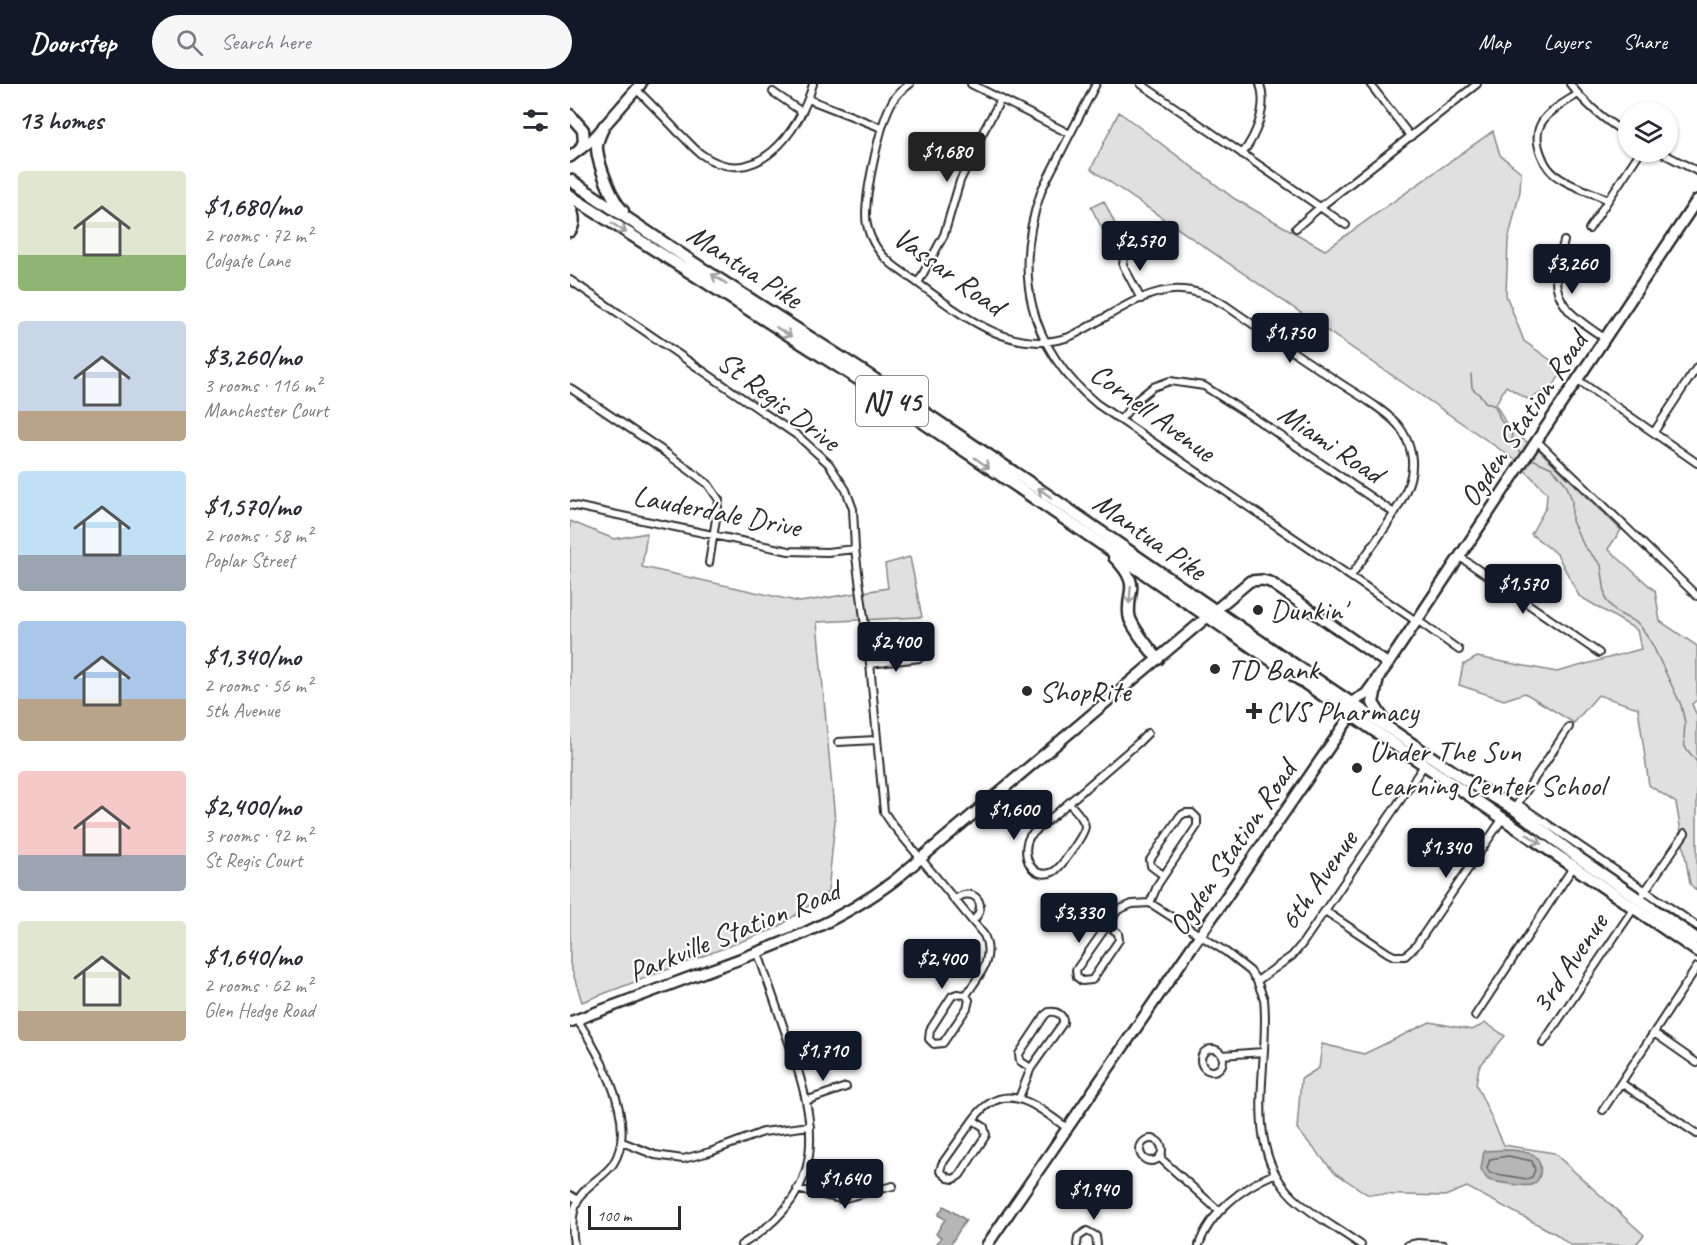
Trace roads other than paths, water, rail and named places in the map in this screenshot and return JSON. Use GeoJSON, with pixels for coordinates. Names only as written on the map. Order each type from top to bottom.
{"type":"FeatureCollection","features":[{"type":"Feature","properties":{"kind":"main road"},"geometry":{"type":"LineString","coordinates":[[570,115],[584,130],[584,141],[597,149],[614,200],[621,210],[653,232],[656,237]]}},
{"type":"Feature","properties":{"kind":"main road"},"geometry":{"type":"LineString","coordinates":[[589,145],[604,126]]}},
{"type":"Feature","properties":{"kind":"main road","name":"Mantua Pike"},"geometry":{"type":"LineString","coordinates":[[570,180],[868,374],[1352,714],[1574,866],[1639,899],[1697,951]]}},
{"type":"Feature","properties":{"kind":"main road","name":"Mantua Pike"},"geometry":{"type":"LineString","coordinates":[[570,196],[883,395],[1104,545],[1352,702],[1467,781],[1516,806],[1639,899],[1697,939]]}},
{"type":"Feature","properties":{"kind":"main road"},"geometry":{"type":"LineString","coordinates":[[570,207],[574,216],[573,227],[570,231]]}},
{"type":"Feature","properties":{"kind":"main road"},"geometry":{"type":"LineString","coordinates":[[1104,545],[1127,574],[1132,587],[1129,601],[1130,618],[1142,639],[1158,659]]}},
{"type":"Feature","properties":{"kind":"main road"},"geometry":{"type":"LineString","coordinates":[[1378,677],[1373,703],[1383,718],[1463,774],[1467,781]]}},
{"type":"Feature","properties":{"kind":"street"},"geometry":{"type":"LineString","coordinates":[[604,126],[639,86],[699,153],[708,159],[732,166],[752,164],[771,154],[782,142],[802,112],[813,84]]}},
{"type":"Feature","properties":{"kind":"street","name":"Vassar Road"},"geometry":{"type":"LineString","coordinates":[[910,84],[898,93],[892,102],[882,128],[865,212],[866,224],[876,248],[885,260],[980,326],[1000,335],[1026,342],[1054,342],[1069,337],[1160,291],[1173,288],[1186,289],[1212,297],[1391,419],[1406,439],[1413,465],[1406,494],[1351,576]]}},
{"type":"Feature","properties":{"kind":"street"},"geometry":{"type":"LineString","coordinates":[[971,84],[1070,135]]}},
{"type":"Feature","properties":{"kind":"street","name":"Cornell Avenue"},"geometry":{"type":"LineString","coordinates":[[1096,84],[1042,189],[1029,239],[1030,292],[1035,317],[1044,342],[1066,375],[1097,404],[1459,650]]}},
{"type":"Feature","properties":{"kind":"street"},"geometry":{"type":"LineString","coordinates":[[1141,84],[1346,225]]}},
{"type":"Feature","properties":{"kind":"street"},"geometry":{"type":"LineString","coordinates":[[1242,154],[1249,145],[1260,117],[1262,104],[1260,84]]}},
{"type":"Feature","properties":{"kind":"street"},"geometry":{"type":"LineString","coordinates":[[1370,84],[1411,137]]}},
{"type":"Feature","properties":{"kind":"street"},"geometry":{"type":"LineString","coordinates":[[1570,84],[1598,116],[1618,128]]}},
{"type":"Feature","properties":{"kind":"street"},"geometry":{"type":"LineString","coordinates":[[1296,228],[1473,85]]}},
{"type":"Feature","properties":{"kind":"street"},"geometry":{"type":"LineString","coordinates":[[773,92],[802,112]]}},
{"type":"Feature","properties":{"kind":"street"},"geometry":{"type":"LineString","coordinates":[[1578,94],[1543,119],[1536,132],[1539,150],[1546,167],[1560,179],[1608,200]]}},
{"type":"Feature","properties":{"kind":"street"},"geometry":{"type":"LineString","coordinates":[[808,99],[882,128]]}},
{"type":"Feature","properties":{"kind":"street"},"geometry":{"type":"LineString","coordinates":[[918,283],[944,235],[960,182],[1001,99]]}},
{"type":"Feature","properties":{"kind":"street"},"geometry":{"type":"LineString","coordinates":[[570,157],[589,145]]}},
{"type":"Feature","properties":{"kind":"street"},"geometry":{"type":"LineString","coordinates":[[1678,161],[1697,171]]}},
{"type":"Feature","properties":{"kind":"street"},"geometry":{"type":"LineString","coordinates":[[1589,229],[1633,162]]}},
{"type":"Feature","properties":{"kind":"street","name":"Ogden Station Road"},"geometry":{"type":"LineString","coordinates":[[1352,702],[1366,694],[1388,664],[1697,200]]}},
{"type":"Feature","properties":{"kind":"street"},"geometry":{"type":"LineString","coordinates":[[1564,241],[1556,270],[1557,296],[1571,313],[1606,339]]}},
{"type":"Feature","properties":{"kind":"street"},"geometry":{"type":"LineString","coordinates":[[1125,248],[1123,265],[1141,299]]}},
{"type":"Feature","properties":{"kind":"street","name":"St Regis Drive"},"geometry":{"type":"LineString","coordinates":[[570,280],[798,436],[830,464],[846,490],[853,509],[855,549],[870,664],[884,812],[973,921]]}},
{"type":"Feature","properties":{"kind":"street"},"geometry":{"type":"LineString","coordinates":[[1654,432],[1697,367]]}},
{"type":"Feature","properties":{"kind":"street"},"geometry":{"type":"LineString","coordinates":[[1578,380],[1697,463]]}},
{"type":"Feature","properties":{"kind":"street","name":"Miami Road"},"geometry":{"type":"LineString","coordinates":[[1119,420],[1138,399],[1154,387],[1170,381],[1204,386],[1394,513]]}},
{"type":"Feature","properties":{"kind":"street"},"geometry":{"type":"LineString","coordinates":[[570,388],[708,484],[719,500],[709,563]]}},
{"type":"Feature","properties":{"kind":"street"},"geometry":{"type":"LineString","coordinates":[[1537,441],[1697,596]]}},
{"type":"Feature","properties":{"kind":"street","name":"Lauderdale Drive"},"geometry":{"type":"LineString","coordinates":[[570,505],[789,551],[827,552],[855,549]]}},
{"type":"Feature","properties":{"kind":"street"},"geometry":{"type":"LineString","coordinates":[[1460,557],[1599,653]]}},
{"type":"Feature","properties":{"kind":"street","name":"Parkville Station Road"},"geometry":{"type":"LineString","coordinates":[[574,1021],[758,952],[838,918],[875,895],[1250,580],[1270,582],[1388,664]]}},
{"type":"Feature","properties":{"kind":"street"},"geometry":{"type":"LineString","coordinates":[[870,664],[920,658]]}},
{"type":"Feature","properties":{"kind":"street","name":"Ogden Station Road"},"geometry":{"type":"LineString","coordinates":[[987,1245],[1352,714]]}},
{"type":"Feature","properties":{"kind":"street"},"geometry":{"type":"LineString","coordinates":[[1516,806],[1569,727]]}},
{"type":"Feature","properties":{"kind":"street"},"geometry":{"type":"LineString","coordinates":[[1069,802],[1083,820],[1085,825],[1083,834],[1056,871],[1049,873],[1038,871],[1031,867],[1026,857],[1025,846],[1028,839],[1069,802],[1138,743],[1148,733]]}},
{"type":"Feature","properties":{"kind":"street"},"geometry":{"type":"LineString","coordinates":[[838,742],[876,740]]}},
{"type":"Feature","properties":{"kind":"street","name":"6th Avenue"},"geometry":{"type":"LineString","coordinates":[[1257,981],[1292,956],[1425,764]]}},
{"type":"Feature","properties":{"kind":"street"},"geometry":{"type":"LineString","coordinates":[[1150,903],[1154,890],[1163,875],[1197,826],[1197,818],[1192,813],[1180,816],[1150,860],[1151,866],[1163,875]]}},
{"type":"Feature","properties":{"kind":"street"},"geometry":{"type":"LineString","coordinates":[[1325,910],[1388,953],[1400,957],[1408,954],[1503,818]]}},
{"type":"Feature","properties":{"kind":"street","name":"3rd Avenue"},"geometry":{"type":"LineString","coordinates":[[1543,1043],[1685,833]]}},
{"type":"Feature","properties":{"kind":"street"},"geometry":{"type":"LineString","coordinates":[[1475,1016],[1574,866]]}},
{"type":"Feature","properties":{"kind":"street"},"geometry":{"type":"LineString","coordinates":[[954,900],[965,894],[978,900],[980,908],[973,921],[986,940],[988,956],[982,972],[966,995]]}},
{"type":"Feature","properties":{"kind":"street"},"geometry":{"type":"LineString","coordinates":[[1639,899],[1697,926]]}},
{"type":"Feature","properties":{"kind":"street"},"geometry":{"type":"LineString","coordinates":[[1107,925],[1118,933],[1119,940],[1092,980],[1082,981],[1077,977],[1076,970],[1113,915],[1125,907],[1138,903],[1150,903],[1201,935],[1250,971],[1262,991],[1264,1008],[1262,1122],[1266,1154],[1274,1174],[1299,1203],[1361,1245]]}},
{"type":"Feature","properties":{"kind":"street"},"geometry":{"type":"LineString","coordinates":[[741,1245],[756,1236],[785,1211],[803,1178],[810,1151],[808,1100],[758,952]]}},
{"type":"Feature","properties":{"kind":"street"},"geometry":{"type":"LineString","coordinates":[[1603,1110],[1697,967]]}},
{"type":"Feature","properties":{"kind":"street"},"geometry":{"type":"LineString","coordinates":[[966,995],[969,1000],[967,1008],[943,1043],[934,1044],[929,1037],[930,1030],[952,996],[966,995]]}},
{"type":"Feature","properties":{"kind":"street"},"geometry":{"type":"LineString","coordinates":[[1019,1098],[1031,1068],[1063,1023],[1062,1017],[1057,1013],[1049,1012],[1044,1015],[1019,1054],[1020,1061],[1031,1068]]}},
{"type":"Feature","properties":{"kind":"street"},"geometry":{"type":"LineString","coordinates":[[574,1021],[596,1049],[619,1107],[623,1128],[622,1142],[613,1163],[578,1200],[571,1228],[574,1245]]}},
{"type":"Feature","properties":{"kind":"street"},"geometry":{"type":"LineString","coordinates":[[1654,1033],[1697,1064]]}},
{"type":"Feature","properties":{"kind":"street"},"geometry":{"type":"LineString","coordinates":[[1222,1055],[1263,1052]]}},
{"type":"Feature","properties":{"kind":"street"},"geometry":{"type":"LineString","coordinates":[[1621,1083],[1697,1134]]}},
{"type":"Feature","properties":{"kind":"street"},"geometry":{"type":"LineString","coordinates":[[808,1100],[846,1087]]}},
{"type":"Feature","properties":{"kind":"street"},"geometry":{"type":"LineString","coordinates":[[973,1120],[984,1127],[986,1132],[984,1138],[957,1177],[948,1178],[941,1173],[942,1164],[973,1120],[983,1107],[992,1101],[1004,1097],[1019,1098],[1041,1109],[1067,1128]]}},
{"type":"Feature","properties":{"kind":"street"},"geometry":{"type":"LineString","coordinates":[[622,1142],[655,1155],[683,1159],[710,1152],[763,1132],[810,1126]]}},
{"type":"Feature","properties":{"kind":"street"},"geometry":{"type":"LineString","coordinates":[[1159,1157],[1219,1211]]}},
{"type":"Feature","properties":{"kind":"street"},"geometry":{"type":"LineString","coordinates":[[1199,1245],[1207,1225],[1219,1211],[1240,1194],[1274,1174]]}},
{"type":"Feature","properties":{"kind":"street"},"geometry":{"type":"LineString","coordinates":[[797,1189],[841,1199],[893,1186]]}},
{"type":"Feature","properties":{"kind":"street"},"geometry":{"type":"LineString","coordinates":[[570,1195],[578,1200]]}},
{"type":"Feature","properties":{"kind":"street"},"geometry":{"type":"LineString","coordinates":[[1077,1245],[1078,1237],[1087,1232],[1094,1234],[1098,1244],[1106,1245]]}},
{"type":"Feature","properties":{"kind":"street"},"geometry":{"type":"LineString","coordinates":[[1408,1245],[1418,1243],[1444,1245]]}},
{"type":"Feature","properties":{"kind":"water"},"geometry":{"type":"Polygon","coordinates":[[[1484,1151],[1525,1152],[1536,1157],[1541,1170],[1535,1183],[1517,1185],[1486,1178],[1481,1169],[1484,1151]]]}},
{"type":"Feature","properties":{"kind":"water"},"geometry":{"type":"Polygon","coordinates":[[[944,1206],[966,1220],[950,1245],[936,1245],[941,1237],[936,1234],[945,1219],[938,1215],[944,1206]]]}},
{"type":"Feature","properties":{"kind":"waterway"},"geometry":{"type":"LineString","coordinates":[[1471,374],[1472,388],[1485,402],[1495,406],[1501,421],[1511,432],[1514,447],[1524,454]]}},
{"type":"Feature","properties":{"kind":"waterway"},"geometry":{"type":"LineString","coordinates":[[1530,458],[1552,468],[1566,484],[1572,500],[1572,521],[1584,546],[1601,565],[1606,600],[1616,612],[1639,624],[1652,644],[1681,705],[1685,723],[1685,747],[1697,762]]}},
{"type":"Feature","properties":{"kind":"place","name":"Dunkin'"},"geometry":{"type":"Point","coordinates":[1258,610]}},
{"type":"Feature","properties":{"kind":"place","name":"TD Bank"},"geometry":{"type":"Point","coordinates":[1215,669]}},
{"type":"Feature","properties":{"kind":"place","name":"ShopRite"},"geometry":{"type":"Point","coordinates":[1027,691]}},
{"type":"Feature","properties":{"kind":"place","name":"CVS Pharmacy"},"geometry":{"type":"Point","coordinates":[1254,711]}},
{"type":"Feature","properties":{"kind":"place","name":"Under The Sun Learning Center School"},"geometry":{"type":"Point","coordinates":[1357,768]}}]}
